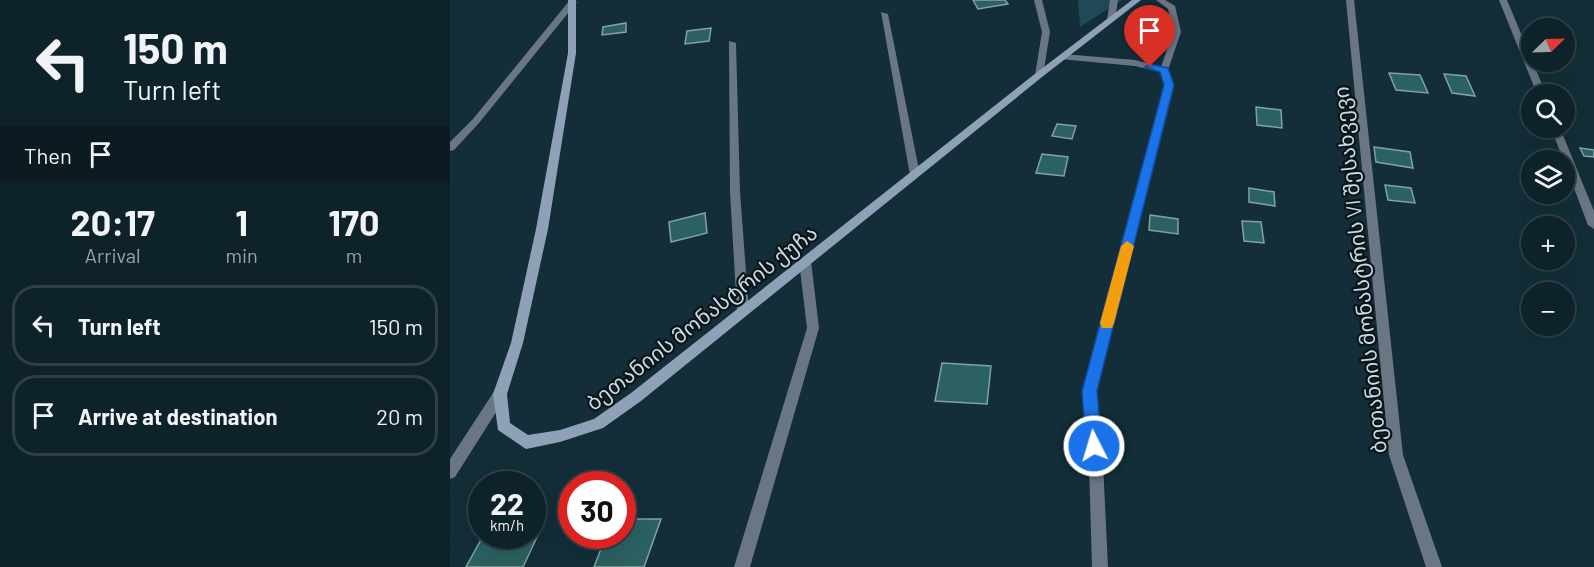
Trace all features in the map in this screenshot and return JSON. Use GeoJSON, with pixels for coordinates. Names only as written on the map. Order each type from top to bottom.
{"type":"FeatureCollection","features":[{"type":"Feature","properties":{"kind":"street"},"geometry":{"type":"LineString","coordinates":[[1038,0],[1046,32],[1039,75]]}},
{"type":"Feature","properties":{"kind":"street"},"geometry":{"type":"LineString","coordinates":[[1111,20],[1114,0]]}},
{"type":"Feature","properties":{"kind":"street","name":"ბეთანიის მონასტრის ქუჩა"},"geometry":{"type":"LineString","coordinates":[[573,1],[572,53],[542,229],[517,343],[500,394],[503,426],[526,442],[560,436],[598,424],[636,397],[1039,75],[1137,0]]}},
{"type":"Feature","properties":{"kind":"street"},"geometry":{"type":"LineString","coordinates":[[1100,567],[1089,391],[1169,85],[1164,70],[1177,32],[1172,8],[1160,0]]}},
{"type":"Feature","properties":{"kind":"street","name":"ბეთანიის მონასტრის VI შესახვევი"},"geometry":{"type":"LineString","coordinates":[[1350,0],[1396,455],[1434,567]]}},
{"type":"Feature","properties":{"kind":"street"},"geometry":{"type":"LineString","coordinates":[[1503,0],[1538,84]]}},
{"type":"Feature","properties":{"kind":"street"},"geometry":{"type":"LineString","coordinates":[[450,148],[476,121],[573,1]]}},
{"type":"Feature","properties":{"kind":"street"},"geometry":{"type":"LineString","coordinates":[[884,14],[915,176]]}},
{"type":"Feature","properties":{"kind":"street"},"geometry":{"type":"LineString","coordinates":[[732,44],[735,192],[742,312]]}},
{"type":"Feature","properties":{"kind":"street"},"geometry":{"type":"LineString","coordinates":[[1063,57],[1135,63],[1164,70]]}},
{"type":"Feature","properties":{"kind":"street"},"geometry":{"type":"LineString","coordinates":[[1559,138],[1594,225]]}},
{"type":"Feature","properties":{"kind":"street"},"geometry":{"type":"LineString","coordinates":[[742,567],[813,328],[805,261]]}},
{"type":"Feature","properties":{"kind":"street"},"geometry":{"type":"LineString","coordinates":[[450,472],[500,394]]}},
{"type":"Feature","properties":{"kind":"shaded area"},"geometry":{"type":"Polygon","coordinates":[[[1078,0],[1122,0],[1080,27],[1078,0]]]}},
{"type":"Feature","properties":{"kind":"building"},"geometry":{"type":"Polygon","coordinates":[[[973,0],[1005,0],[1008,4],[978,9],[973,0]]]}},
{"type":"Feature","properties":{"kind":"building"},"geometry":{"type":"Polygon","coordinates":[[[626,23],[626,32],[602,35],[603,27],[626,23]]]}},
{"type":"Feature","properties":{"kind":"building"},"geometry":{"type":"Polygon","coordinates":[[[711,28],[709,41],[685,44],[687,31],[711,28]]]}},
{"type":"Feature","properties":{"kind":"building"},"geometry":{"type":"Polygon","coordinates":[[[1389,73],[1420,75],[1428,93],[1396,90],[1389,73]]]}},
{"type":"Feature","properties":{"kind":"building"},"geometry":{"type":"Polygon","coordinates":[[[1444,74],[1466,76],[1475,96],[1452,93],[1444,74]]]}},
{"type":"Feature","properties":{"kind":"building"},"geometry":{"type":"Polygon","coordinates":[[[1256,107],[1281,110],[1282,128],[1257,125],[1256,107]]]}},
{"type":"Feature","properties":{"kind":"building"},"geometry":{"type":"Polygon","coordinates":[[[1057,124],[1076,126],[1072,139],[1052,136],[1057,124]]]}},
{"type":"Feature","properties":{"kind":"building"},"geometry":{"type":"Polygon","coordinates":[[[1374,147],[1410,152],[1413,168],[1376,162],[1374,147]]]}},
{"type":"Feature","properties":{"kind":"building"},"geometry":{"type":"Polygon","coordinates":[[[1580,148],[1594,150],[1594,157],[1584,156],[1580,148]]]}},
{"type":"Feature","properties":{"kind":"building"},"geometry":{"type":"Polygon","coordinates":[[[1042,154],[1068,157],[1064,176],[1036,173],[1042,154]]]}},
{"type":"Feature","properties":{"kind":"building"},"geometry":{"type":"Polygon","coordinates":[[[1385,185],[1411,188],[1415,203],[1388,200],[1385,185]]]}},
{"type":"Feature","properties":{"kind":"building"},"geometry":{"type":"Polygon","coordinates":[[[1249,188],[1274,192],[1275,206],[1249,202],[1249,188]]]}},
{"type":"Feature","properties":{"kind":"building"},"geometry":{"type":"Polygon","coordinates":[[[705,213],[707,233],[671,242],[669,222],[705,213]]]}},
{"type":"Feature","properties":{"kind":"building"},"geometry":{"type":"Polygon","coordinates":[[[1150,215],[1178,219],[1178,234],[1149,230],[1150,215]]]}},
{"type":"Feature","properties":{"kind":"building"},"geometry":{"type":"Polygon","coordinates":[[[1242,221],[1261,222],[1264,243],[1244,241],[1242,221]]]}},
{"type":"Feature","properties":{"kind":"building"},"geometry":{"type":"Polygon","coordinates":[[[942,363],[991,366],[987,404],[935,401],[942,363]]]}},
{"type":"Feature","properties":{"kind":"building"},"geometry":{"type":"Polygon","coordinates":[[[636,519],[661,519],[644,567],[594,567],[601,549],[636,549],[636,519]]]}},
{"type":"Feature","properties":{"kind":"building"},"geometry":{"type":"Polygon","coordinates":[[[476,549],[531,549],[523,567],[466,567],[476,549]]]}},
{"type":"Feature","properties":{"kind":"slow traffic"},"geometry":{"type":"LineString","coordinates":[[1107,323],[1127,246]]}},
{"type":"Feature","properties":{"kind":"route"},"geometry":{"type":"LineString","coordinates":[[1094,446],[1089,391],[1169,85],[1164,70],[1150,67]]}}]}
